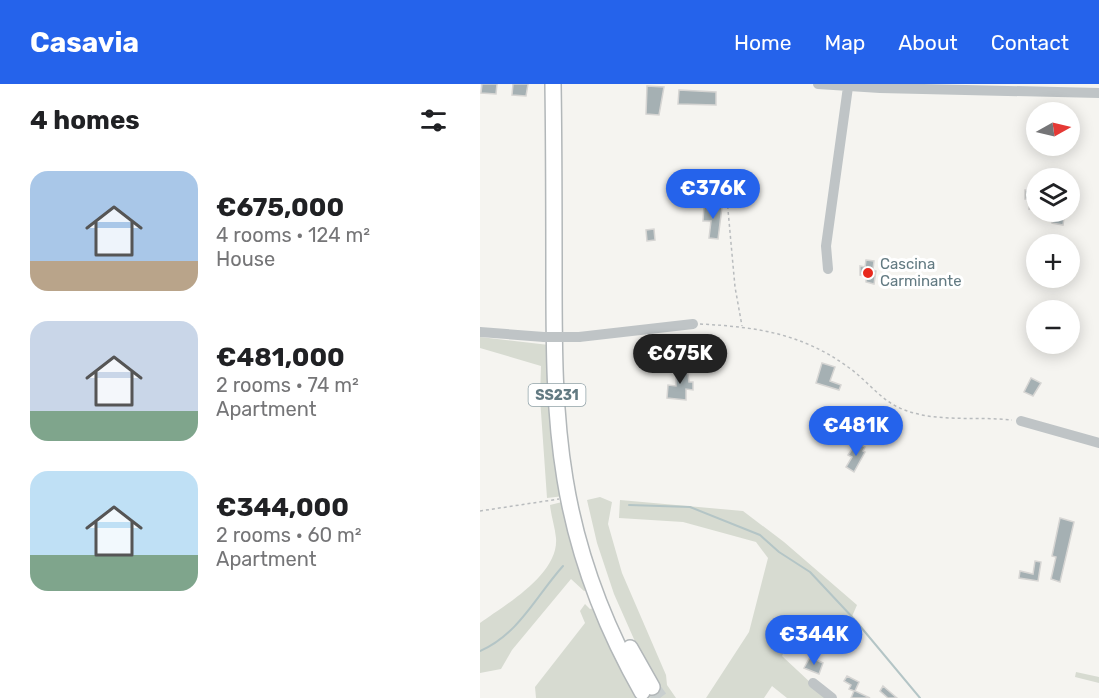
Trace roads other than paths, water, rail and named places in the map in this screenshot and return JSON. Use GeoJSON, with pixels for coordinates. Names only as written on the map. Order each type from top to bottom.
{"type":"FeatureCollection","features":[{"type":"Feature","properties":{"kind":"highway","name":"SS231"},"geometry":{"type":"LineString","coordinates":[[553,84],[555,350],[559,431],[565,481],[596,592],[628,667],[647,689],[604,590],[581,514],[572,472],[566,426],[563,348],[562,84]]}},
{"type":"Feature","properties":{"kind":"street"},"geometry":{"type":"LineString","coordinates":[[818,84],[848,87],[1099,93]]}},
{"type":"Feature","properties":{"kind":"street"},"geometry":{"type":"LineString","coordinates":[[828,268],[826,246],[848,87]]}},
{"type":"Feature","properties":{"kind":"street"},"geometry":{"type":"LineString","coordinates":[[480,332],[579,337],[693,324]]}},
{"type":"Feature","properties":{"kind":"street"},"geometry":{"type":"LineString","coordinates":[[1021,421],[1099,443]]}},
{"type":"Feature","properties":{"kind":"street"},"geometry":{"type":"LineString","coordinates":[[813,683],[832,698]]}},
{"type":"Feature","properties":{"kind":"waterway"},"geometry":{"type":"LineString","coordinates":[[629,505],[690,507],[760,535],[779,552],[810,572],[855,620],[920,698]]}},
{"type":"Feature","properties":{"kind":"waterway"},"geometry":{"type":"LineString","coordinates":[[480,651],[494,644],[516,625],[563,566]]}},
{"type":"Feature","properties":{"kind":"tunnel"},"geometry":{"type":"LineString","coordinates":[[652,687],[660,698]]}},
{"type":"Feature","properties":{"kind":"place","name":"Cascina Carminante"},"geometry":{"type":"Point","coordinates":[868,273]}}]}
